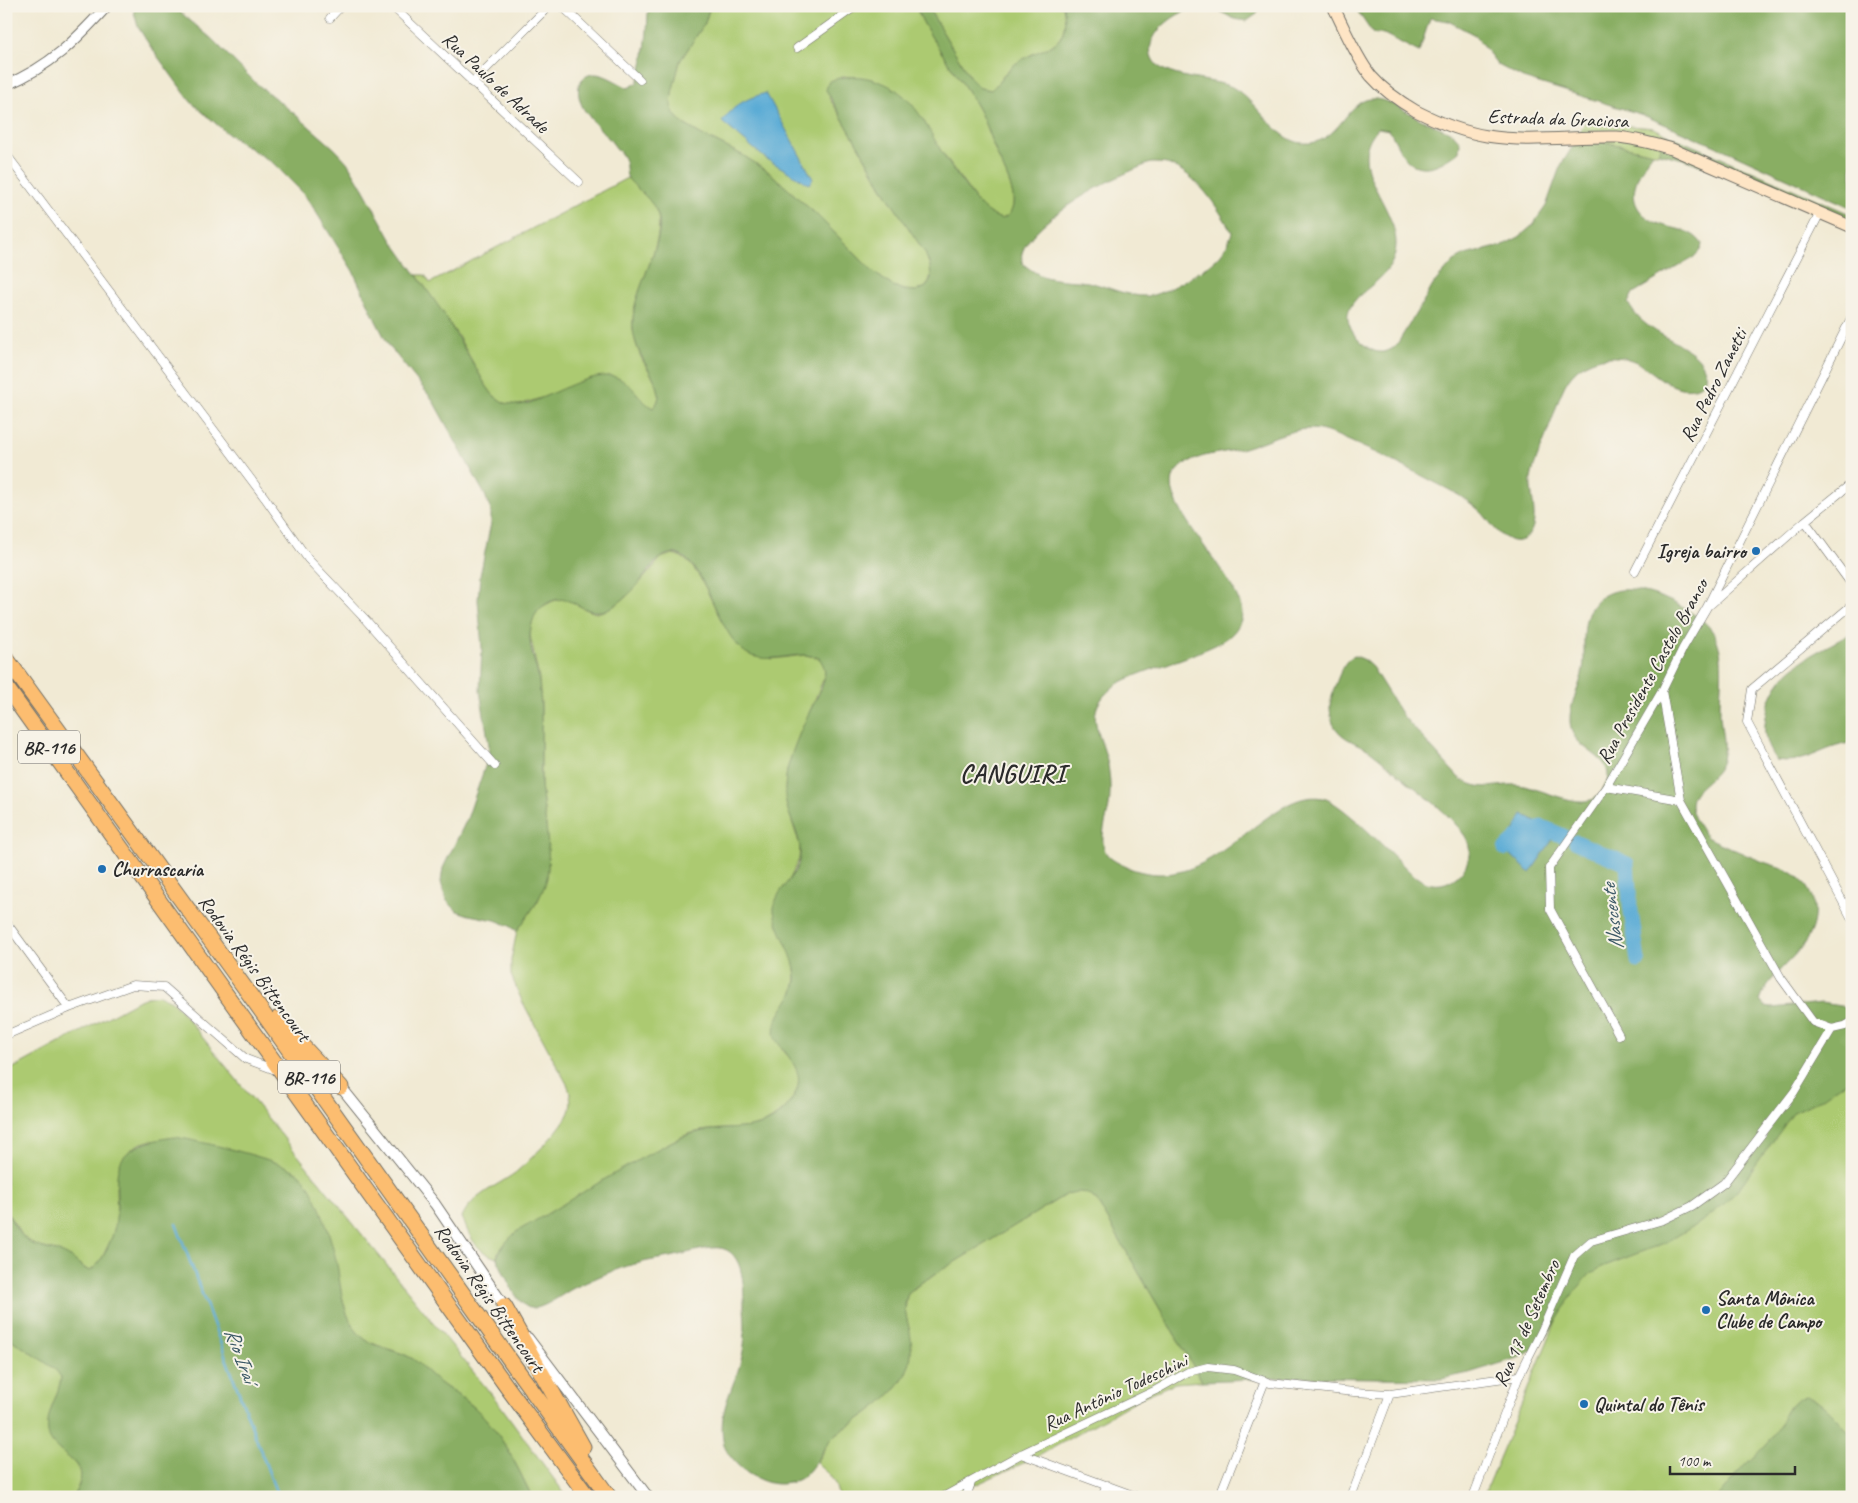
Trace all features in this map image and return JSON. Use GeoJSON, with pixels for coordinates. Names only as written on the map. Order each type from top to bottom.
{"type":"FeatureCollection","features":[{"type":"Feature","properties":{"kind":"highway","name":"Rodovia Régis Bittencourt"},"geometry":{"type":"LineString","coordinates":[[6,658],[610,1497]]}},
{"type":"Feature","properties":{"kind":"highway","name":"Rodovia Régis Bittencourt"},"geometry":{"type":"LineString","coordinates":[[6,686],[507,1387],[588,1497]]}},
{"type":"Feature","properties":{"kind":"highway"},"geometry":{"type":"LineString","coordinates":[[245,988],[284,1026],[341,1087]]}},
{"type":"Feature","properties":{"kind":"highway"},"geometry":{"type":"LineString","coordinates":[[504,1306],[610,1497]]}},
{"type":"Feature","properties":{"kind":"main road","name":"Estrada da Graciosa"},"geometry":{"type":"LineString","coordinates":[[1333,6],[1370,75],[1384,90],[1402,103],[1429,118],[1470,133],[1489,136],[1512,138],[1618,137],[1650,143],[1672,149],[1852,227]]}},
{"type":"Feature","properties":{"kind":"street"},"geometry":{"type":"LineString","coordinates":[[6,85],[21,79],[59,55],[80,36],[107,6]]}},
{"type":"Feature","properties":{"kind":"street"},"geometry":{"type":"LineString","coordinates":[[330,18],[341,6]]}},
{"type":"Feature","properties":{"kind":"street","name":"Rua Paulo de Adrade"},"geometry":{"type":"LineString","coordinates":[[392,6],[578,182]]}},
{"type":"Feature","properties":{"kind":"street"},"geometry":{"type":"LineString","coordinates":[[472,83],[548,6]]}},
{"type":"Feature","properties":{"kind":"street"},"geometry":{"type":"LineString","coordinates":[[562,6],[640,80]]}},
{"type":"Feature","properties":{"kind":"street"},"geometry":{"type":"LineString","coordinates":[[797,48],[856,6]]}},
{"type":"Feature","properties":{"kind":"street"},"geometry":{"type":"LineString","coordinates":[[6,154],[265,498],[308,559],[364,618],[495,766]]}},
{"type":"Feature","properties":{"kind":"street","name":"Rua Pedro Zanetti"},"geometry":{"type":"LineString","coordinates":[[1635,571],[1820,213]]}},
{"type":"Feature","properties":{"kind":"street","name":"Rua Presidente Castelo Branco"},"geometry":{"type":"LineString","coordinates":[[1619,1035],[1550,909],[1549,868],[1606,787],[1662,691],[1683,648],[1707,607],[1852,316]]}},
{"type":"Feature","properties":{"kind":"street"},"geometry":{"type":"LineString","coordinates":[[1707,607],[1805,521],[1852,483]]}},
{"type":"Feature","properties":{"kind":"street"},"geometry":{"type":"LineString","coordinates":[[1805,521],[1852,585]]}},
{"type":"Feature","properties":{"kind":"street"},"geometry":{"type":"LineString","coordinates":[[1852,605],[1752,689],[1747,722],[1852,919]]}},
{"type":"Feature","properties":{"kind":"street"},"geometry":{"type":"LineString","coordinates":[[1662,691],[1681,800],[1781,978],[1813,1022],[1832,1029],[1852,1022]]}},
{"type":"Feature","properties":{"kind":"street"},"geometry":{"type":"LineString","coordinates":[[1606,787],[1681,800]]}},
{"type":"Feature","properties":{"kind":"street"},"geometry":{"type":"LineString","coordinates":[[6,922],[69,1008]]}},
{"type":"Feature","properties":{"kind":"street"},"geometry":{"type":"LineString","coordinates":[[6,1035],[69,1008],[132,986],[164,987],[246,1059],[284,1073]]}},
{"type":"Feature","properties":{"kind":"street","name":"Rua 17 de Setembro"},"geometry":{"type":"LineString","coordinates":[[1472,1497],[1519,1376],[1542,1330],[1574,1256],[1591,1241],[1663,1220],[1692,1206],[1724,1183],[1794,1092],[1832,1029]]}},
{"type":"Feature","properties":{"kind":"street"},"geometry":{"type":"LineString","coordinates":[[341,1087],[435,1204],[504,1306],[648,1497]]}},
{"type":"Feature","properties":{"kind":"street","name":"Rua Antônio Todeschini"},"geometry":{"type":"LineString","coordinates":[[943,1497],[1021,1454],[1156,1390],[1188,1372],[1208,1367],[1234,1370],[1270,1383],[1390,1394],[1519,1376]]}},
{"type":"Feature","properties":{"kind":"street"},"geometry":{"type":"LineString","coordinates":[[1220,1497],[1265,1381]]}},
{"type":"Feature","properties":{"kind":"street"},"geometry":{"type":"LineString","coordinates":[[1352,1497],[1390,1394]]}},
{"type":"Feature","properties":{"kind":"street"},"geometry":{"type":"LineString","coordinates":[[1021,1454],[1138,1497]]}},
{"type":"Feature","properties":{"kind":"street"},"geometry":{"type":"LineString","coordinates":[[966,1497],[971,1483]]}},
{"type":"Feature","properties":{"kind":"street"},"geometry":{"type":"LineString","coordinates":[[1102,1497],[1107,1485]]}},
{"type":"Feature","properties":{"kind":"green space"},"geometry":{"type":"Polygon","coordinates":[[[134,6],[173,6],[212,39],[257,84],[335,149],[347,162],[391,239],[444,314],[485,384],[493,395],[504,403],[519,405],[529,403],[588,379],[609,376],[616,377],[625,382],[653,408],[659,396],[656,382],[638,348],[633,326],[634,308],[658,238],[660,226],[658,215],[649,200],[628,178],[622,155],[585,111],[580,101],[578,89],[582,79],[593,74],[606,77],[628,88],[637,83],[646,45],[648,6],[710,6],[705,23],[680,61],[672,93],[671,105],[674,114],[682,123],[744,156],[769,172],[818,216],[872,271],[891,285],[903,290],[916,291],[926,287],[931,278],[930,266],[925,253],[888,197],[826,90],[829,81],[854,76],[878,81],[890,86],[908,100],[922,118],[954,170],[975,200],[983,208],[1002,219],[1010,213],[1013,206],[1010,186],[981,115],[930,34],[919,15],[917,6],[927,6],[971,79],[980,88],[991,90],[1014,65],[1054,44],[1060,38],[1064,31],[1063,6],[1259,6],[1257,14],[1247,21],[1232,18],[1208,7],[1188,10],[1178,15],[1159,30],[1150,48],[1152,58],[1165,71],[1232,87],[1241,93],[1275,128],[1293,141],[1302,143],[1315,142],[1326,137],[1335,130],[1357,105],[1366,100],[1376,99],[1392,104],[1452,133],[1460,142],[1459,151],[1437,165],[1424,167],[1408,161],[1389,130],[1378,128],[1369,142],[1366,156],[1368,171],[1394,229],[1396,244],[1394,257],[1389,267],[1351,305],[1348,318],[1351,329],[1357,338],[1368,348],[1378,352],[1387,351],[1396,346],[1435,282],[1454,261],[1465,255],[1501,246],[1519,237],[1532,226],[1546,206],[1560,167],[1579,136],[1653,153],[1636,181],[1634,191],[1639,209],[1657,223],[1688,232],[1702,244],[1701,249],[1694,257],[1633,293],[1628,303],[1633,312],[1647,325],[1697,357],[1705,370],[1703,382],[1699,386],[1681,388],[1665,382],[1635,361],[1620,357],[1596,359],[1576,370],[1567,381],[1562,392],[1532,472],[1533,527],[1524,539],[1518,541],[1512,541],[1504,537],[1480,511],[1454,492],[1375,452],[1321,430],[1293,431],[1244,448],[1195,459],[1181,466],[1173,478],[1173,492],[1179,508],[1229,582],[1238,599],[1242,617],[1236,630],[1224,640],[1197,653],[1136,675],[1117,684],[1099,703],[1096,721],[1108,765],[1110,785],[1103,846],[1109,857],[1129,868],[1152,874],[1173,873],[1192,868],[1210,859],[1285,806],[1300,799],[1317,797],[1332,802],[1343,809],[1419,879],[1432,884],[1450,881],[1463,870],[1467,862],[1469,845],[1465,836],[1437,806],[1369,750],[1342,735],[1334,725],[1330,705],[1345,663],[1355,656],[1363,659],[1372,667],[1402,715],[1459,778],[1467,783],[1481,787],[1517,785],[1577,801],[1588,801],[1597,797],[1608,778],[1607,769],[1603,762],[1576,739],[1570,721],[1571,709],[1583,670],[1584,634],[1588,614],[1598,600],[1611,592],[1626,590],[1660,597],[1691,612],[1703,621],[1717,639],[1720,650],[1720,713],[1723,754],[1722,760],[1713,775],[1695,793],[1691,808],[1695,819],[1708,838],[1795,875],[1806,886],[1814,904],[1813,923],[1805,941],[1771,980],[1760,1001],[1765,1007],[1772,1008],[1822,1003],[1852,1008],[1852,1080],[1794,1112],[1737,1191],[1704,1220],[1667,1242],[1602,1267],[1590,1274],[1572,1295],[1547,1335],[1533,1350],[1521,1357],[1469,1373],[1441,1379],[1307,1377],[1202,1381],[1097,1201],[1082,1192],[1065,1195],[922,1282],[909,1292],[905,1305],[911,1336],[911,1353],[909,1365],[900,1383],[869,1412],[832,1437],[805,1475],[792,1482],[775,1484],[749,1474],[740,1468],[726,1449],[722,1428],[725,1407],[739,1367],[745,1338],[742,1278],[740,1268],[731,1252],[723,1248],[708,1248],[627,1266],[589,1281],[535,1308],[530,1308],[520,1301],[510,1286],[497,1258],[502,1247],[516,1232],[665,1145],[691,1134],[762,1124],[774,1118],[785,1109],[795,1094],[798,1086],[797,1071],[775,1038],[774,1029],[780,1014],[793,992],[796,976],[795,967],[777,922],[774,908],[778,895],[795,871],[800,858],[800,844],[786,802],[787,770],[796,741],[820,692],[825,673],[823,665],[819,658],[810,656],[759,658],[740,648],[730,636],[697,572],[688,560],[677,554],[671,554],[659,559],[630,593],[608,609],[588,610],[562,599],[542,607],[533,619],[530,640],[540,695],[541,784],[548,844],[547,878],[538,899],[517,931],[495,920],[457,911],[446,900],[441,882],[443,868],[467,819],[488,758],[489,745],[480,691],[482,648],[478,600],[480,576],[491,523],[491,511],[485,495],[432,399],[389,346],[353,271],[311,204],[302,192],[273,163],[228,134],[191,102],[150,46],[138,27],[134,6]],[[1151,163],[1099,187],[1059,212],[1029,240],[1022,253],[1023,264],[1035,273],[1045,277],[1088,282],[1140,296],[1153,295],[1171,288],[1209,265],[1223,252],[1232,232],[1205,192],[1188,175],[1178,168],[1167,164],[1151,163]]]}},
{"type":"Feature","properties":{"kind":"green space"},"geometry":{"type":"Polygon","coordinates":[[[710,6],[917,6],[919,15],[930,34],[981,115],[1013,196],[1013,206],[1010,213],[1002,219],[990,215],[979,205],[941,151],[871,79],[843,76],[829,98],[888,197],[918,239],[930,266],[931,272],[926,287],[916,291],[903,290],[891,285],[872,271],[818,216],[769,172],[744,156],[682,123],[674,114],[671,105],[672,92],[680,61],[705,23],[710,6]]]}},
{"type":"Feature","properties":{"kind":"green space"},"geometry":{"type":"Polygon","coordinates":[[[927,6],[1063,6],[1065,19],[1063,31],[1058,41],[1013,66],[992,90],[980,88],[971,79],[927,6]]]}},
{"type":"Feature","properties":{"kind":"green space"},"geometry":{"type":"Polygon","coordinates":[[[1354,6],[1852,6],[1852,208],[1643,115],[1523,78],[1498,65],[1475,35],[1448,21],[1430,18],[1419,52],[1384,34],[1373,34],[1354,6]]]}},
{"type":"Feature","properties":{"kind":"green space"},"geometry":{"type":"Polygon","coordinates":[[[1585,122],[1654,128],[1666,134],[1658,153],[1653,153],[1579,136],[1585,122]]]}},
{"type":"Feature","properties":{"kind":"green space"},"geometry":{"type":"Polygon","coordinates":[[[1666,134],[1852,215],[1852,220],[1683,159],[1658,153],[1666,134]]]}},
{"type":"Feature","properties":{"kind":"green space"},"geometry":{"type":"Polygon","coordinates":[[[627,178],[651,202],[658,218],[656,245],[639,292],[633,320],[635,339],[639,352],[656,382],[659,396],[657,402],[653,408],[645,404],[627,384],[550,395],[519,405],[504,403],[493,395],[485,384],[458,336],[417,275],[425,275],[430,283],[627,178]]]}},
{"type":"Feature","properties":{"kind":"green space"},"geometry":{"type":"Polygon","coordinates":[[[672,554],[681,557],[697,573],[725,626],[733,634],[772,659],[805,655],[819,658],[825,666],[824,678],[787,770],[785,789],[787,806],[800,846],[799,859],[789,881],[790,949],[796,978],[794,991],[789,1001],[782,1049],[798,1071],[799,1086],[794,1098],[785,1108],[766,1122],[745,1128],[700,1131],[671,1142],[568,1203],[498,1252],[497,1258],[484,1252],[474,1242],[467,1231],[462,1217],[478,1197],[515,1173],[546,1143],[567,1116],[571,1103],[568,1086],[522,1001],[511,975],[511,960],[517,931],[538,901],[547,876],[546,827],[541,785],[541,704],[539,679],[530,635],[533,617],[541,607],[561,599],[571,601],[596,613],[604,611],[620,602],[637,586],[661,558],[672,554]]]}},
{"type":"Feature","properties":{"kind":"green space"},"geometry":{"type":"Polygon","coordinates":[[[1852,633],[1852,743],[1841,745],[1806,758],[1787,761],[1776,760],[1767,744],[1765,728],[1770,699],[1777,685],[1797,664],[1852,633]]]}},
{"type":"Feature","properties":{"kind":"green space"},"geometry":{"type":"Polygon","coordinates":[[[159,995],[172,1001],[186,1017],[500,1405],[567,1497],[532,1497],[500,1437],[474,1407],[434,1379],[411,1358],[364,1339],[358,1334],[349,1319],[340,1286],[152,1140],[139,1144],[129,1151],[116,1187],[117,1221],[112,1238],[99,1264],[90,1271],[68,1256],[36,1246],[24,1238],[6,1211],[6,1072],[137,1001],[159,995]]]}},
{"type":"Feature","properties":{"kind":"green space","name":"Santa Mônica Clube de Campo"},"geometry":{"type":"Polygon","coordinates":[[[1852,1067],[1852,1497],[1483,1497],[1583,1256],[1794,1112],[1852,1067]]]}},
{"type":"Feature","properties":{"kind":"green space"},"geometry":{"type":"Polygon","coordinates":[[[175,1137],[260,1157],[292,1169],[301,1175],[319,1206],[329,1234],[344,1305],[355,1329],[372,1344],[413,1359],[432,1377],[475,1408],[501,1438],[532,1497],[72,1497],[79,1485],[81,1475],[78,1467],[57,1448],[51,1441],[48,1433],[48,1418],[61,1377],[55,1369],[6,1336],[6,1211],[18,1231],[31,1243],[67,1255],[90,1271],[103,1257],[115,1226],[117,1175],[120,1162],[130,1151],[147,1143],[175,1137]]]}},
{"type":"Feature","properties":{"kind":"green space"},"geometry":{"type":"Polygon","coordinates":[[[1076,1191],[1088,1193],[1097,1201],[1202,1381],[1175,1383],[1142,1397],[1037,1457],[948,1497],[838,1497],[834,1481],[816,1463],[829,1441],[835,1435],[868,1413],[892,1392],[912,1347],[905,1311],[907,1295],[922,1282],[1065,1195],[1076,1191]]]}},
{"type":"Feature","properties":{"kind":"green space"},"geometry":{"type":"Polygon","coordinates":[[[6,1336],[56,1369],[61,1377],[60,1389],[52,1408],[55,1446],[69,1457],[78,1468],[80,1474],[80,1481],[72,1497],[6,1497],[6,1336]]]}},
{"type":"Feature","properties":{"kind":"green space"},"geometry":{"type":"Polygon","coordinates":[[[1806,1396],[1826,1408],[1852,1437],[1852,1497],[1718,1497],[1740,1470],[1770,1440],[1791,1405],[1806,1396]]]}},
{"type":"Feature","properties":{"kind":"water"},"geometry":{"type":"Polygon","coordinates":[[[766,93],[813,179],[809,184],[765,158],[722,122],[741,103],[766,93]]]}},
{"type":"Feature","properties":{"kind":"water"},"geometry":{"type":"Polygon","coordinates":[[[1523,814],[1557,833],[1530,873],[1505,849],[1523,814]]]}},
{"type":"Feature","properties":{"kind":"waterway","name":"Nascente"},"geometry":{"type":"LineString","coordinates":[[1505,849],[1524,832],[1542,827],[1563,836]]}},
{"type":"Feature","properties":{"kind":"waterway","name":"Nascente"},"geometry":{"type":"LineString","coordinates":[[1576,842],[1627,864],[1630,904],[1638,961]]}},
{"type":"Feature","properties":{"kind":"waterway","name":"Rio Iraí"},"geometry":{"type":"LineString","coordinates":[[176,1224],[278,1497]]}},
{"type":"Feature","properties":{"kind":"place","name":"Igreja bairro"},"geometry":{"type":"Point","coordinates":[1756,551]}},
{"type":"Feature","properties":{"kind":"place","name":"Churrascaria"},"geometry":{"type":"Point","coordinates":[102,869]}},
{"type":"Feature","properties":{"kind":"place","name":"Santa Mônica Clube de Campo"},"geometry":{"type":"Point","coordinates":[1706,1310]}},
{"type":"Feature","properties":{"kind":"place","name":"Quintal do Tênis"},"geometry":{"type":"Point","coordinates":[1584,1404]}},
{"type":"Feature","properties":{"kind":"district","name":"CANGUIRI"},"geometry":{"type":"Point","coordinates":[1013,773]}}]}
